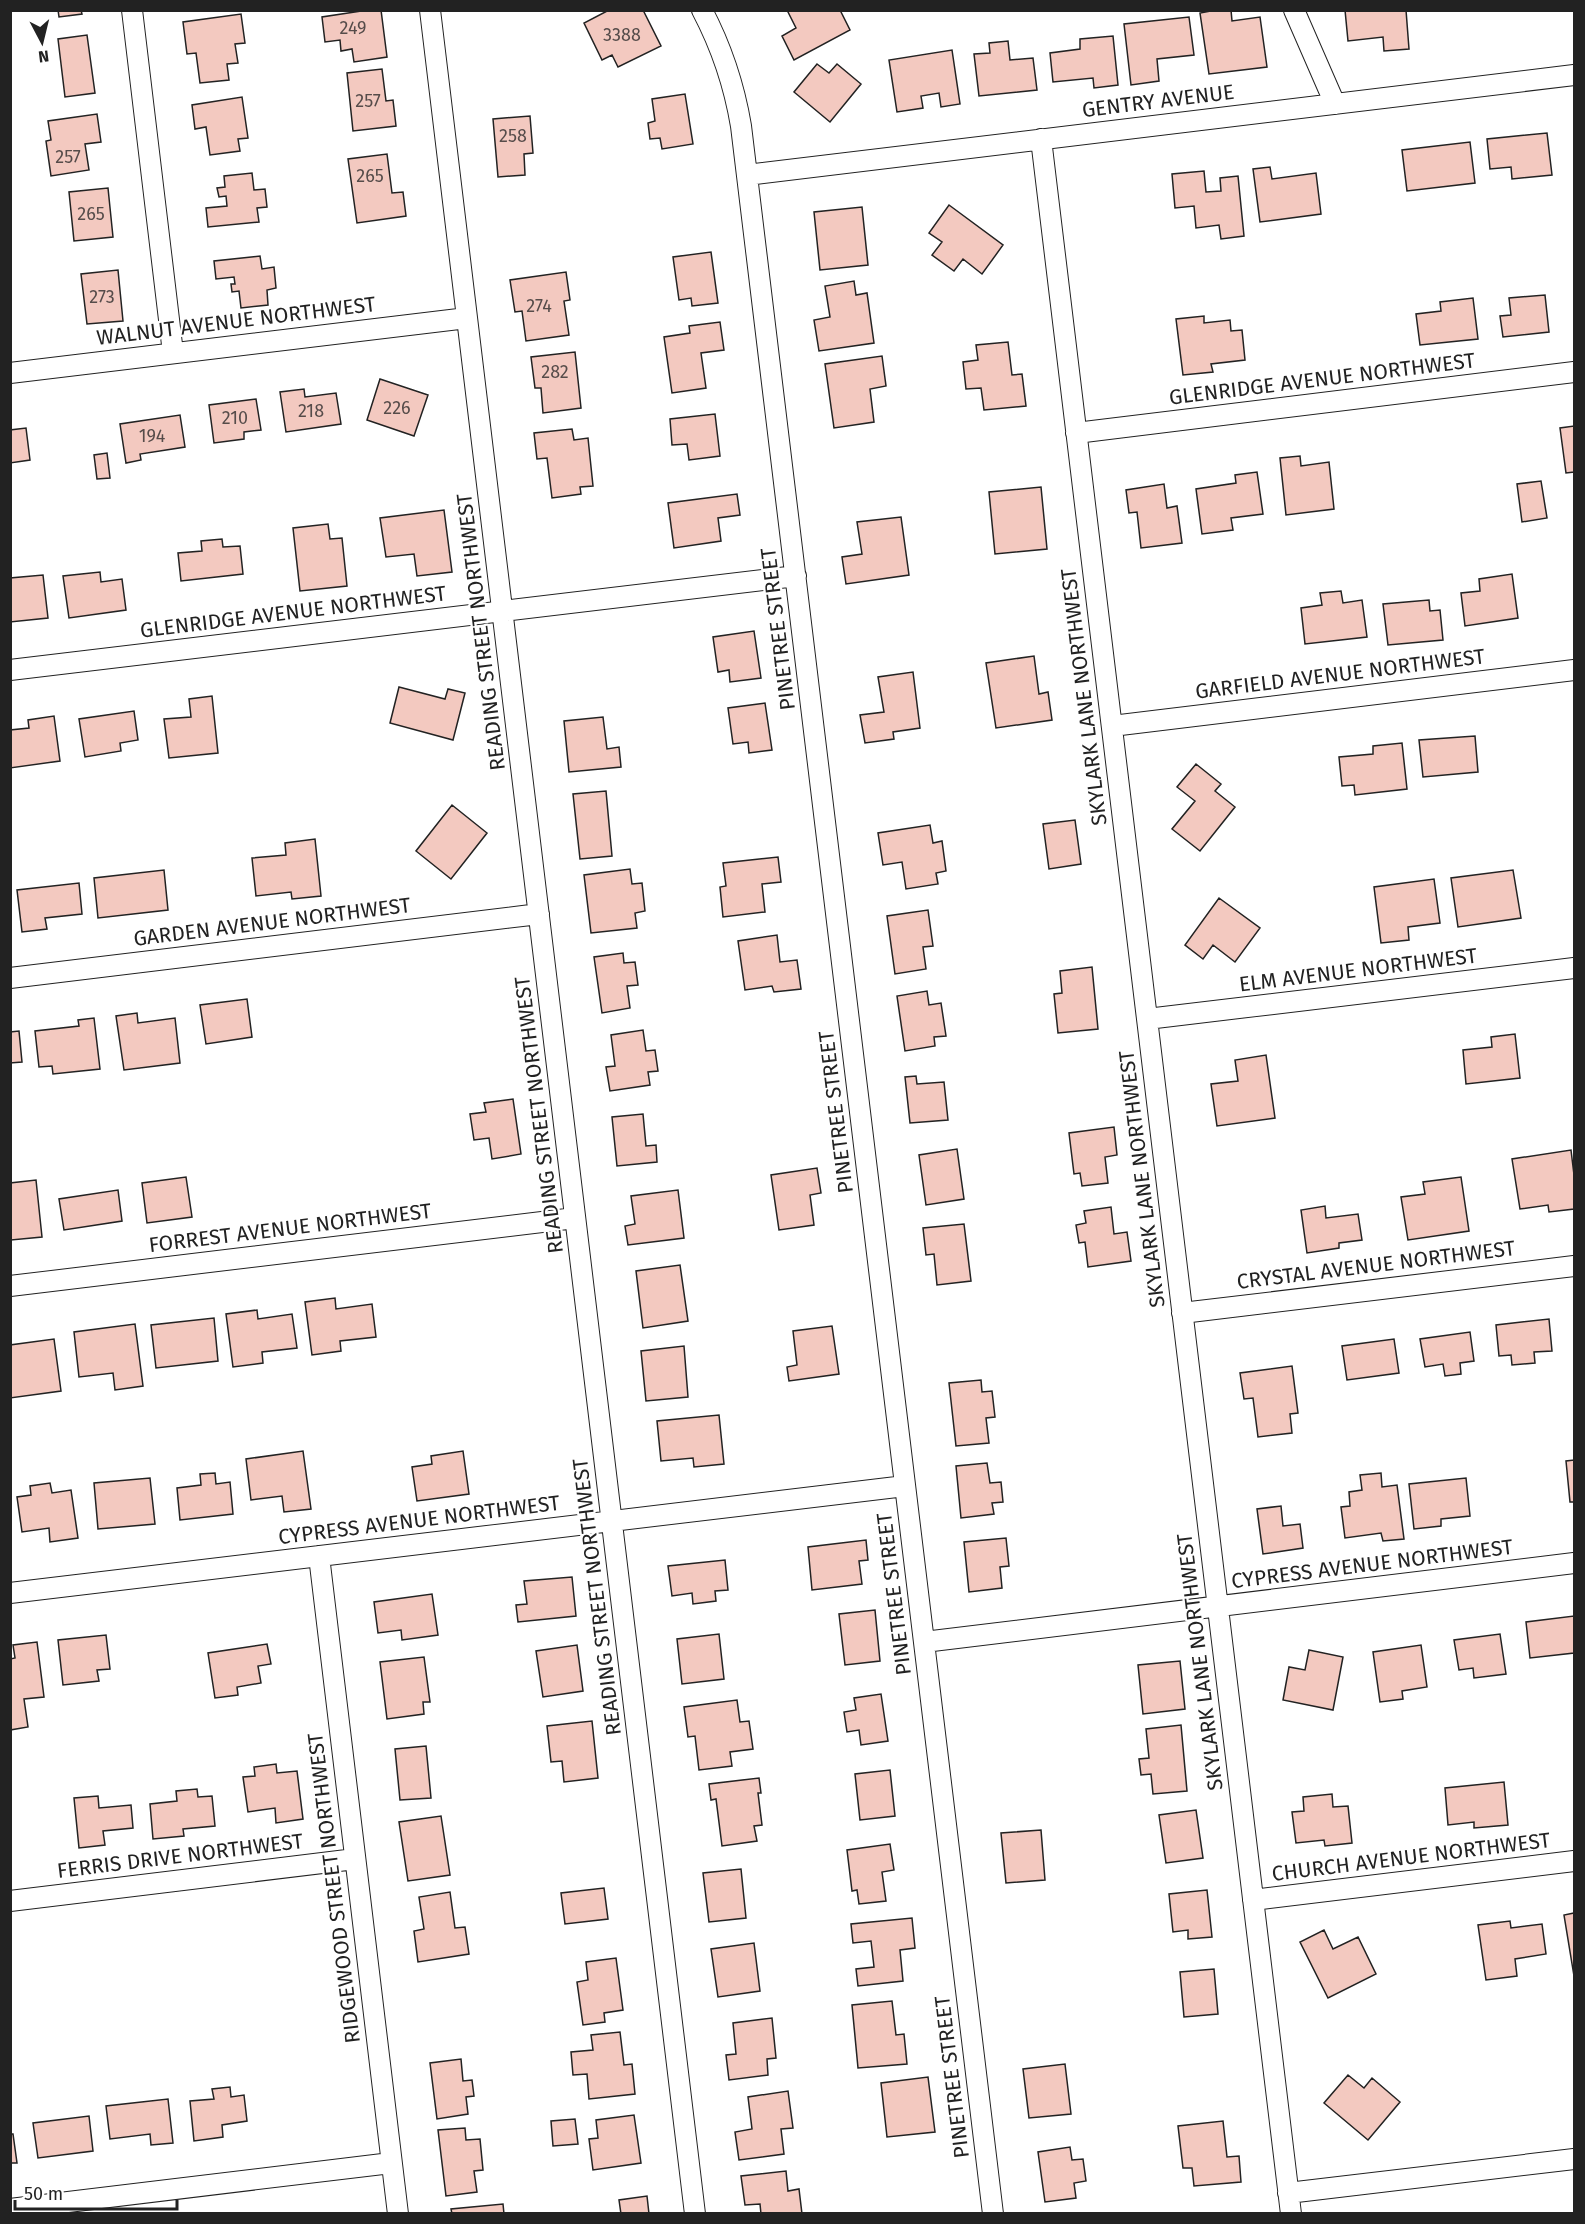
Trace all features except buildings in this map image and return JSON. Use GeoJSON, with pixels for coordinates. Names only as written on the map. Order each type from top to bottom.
{"type":"FeatureCollection","features":[{"type":"Feature","properties":{"kind":"street"},"geometry":{"type":"LineString","coordinates":[[132,10],[173,353]]}},
{"type":"Feature","properties":{"kind":"street","name":"READING STREET NORTHWEST"},"geometry":{"type":"LineString","coordinates":[[430,10],[695,2214]]}},
{"type":"Feature","properties":{"kind":"street","name":"PINETREE STREET"},"geometry":{"type":"LineString","coordinates":[[702,10],[716,37],[733,85],[741,126],[993,2214]]}},
{"type":"Feature","properties":{"kind":"street"},"geometry":{"type":"LineString","coordinates":[[1294,10],[1335,104]]}},
{"type":"Feature","properties":{"kind":"street","name":"GENTRY AVENUE"},"geometry":{"type":"LineString","coordinates":[[747,175],[1575,75]]}},
{"type":"Feature","properties":{"kind":"street","name":"SKYLARK LANE NORTHWEST"},"geometry":{"type":"LineString","coordinates":[[1041,139],[1291,2214]]}},
{"type":"Feature","properties":{"kind":"street","name":"WALNUT AVENUE NORTHWEST"},"geometry":{"type":"LineString","coordinates":[[10,373],[467,318]]}},
{"type":"Feature","properties":{"kind":"street","name":"GLENRIDGE AVENUE NORTHWEST"},"geometry":{"type":"LineString","coordinates":[[1076,433],[1575,372]]}},
{"type":"Feature","properties":{"kind":"street","name":"GLENRIDGE AVENUE NORTHWEST"},"geometry":{"type":"LineString","coordinates":[[10,670],[796,576]]}},
{"type":"Feature","properties":{"kind":"street","name":"GARFIELD AVENUE NORTHWEST"},"geometry":{"type":"LineString","coordinates":[[1112,726],[1575,670]]}},
{"type":"Feature","properties":{"kind":"street","name":"GARDEN AVENUE NORTHWEST"},"geometry":{"type":"LineString","coordinates":[[10,978],[539,914]]}},
{"type":"Feature","properties":{"kind":"street","name":"ELM AVENUE NORTHWEST"},"geometry":{"type":"LineString","coordinates":[[1147,1019],[1575,968]]}},
{"type":"Feature","properties":{"kind":"street","name":"FORREST AVENUE NORTHWEST"},"geometry":{"type":"LineString","coordinates":[[10,1286],[575,1218]]}},
{"type":"Feature","properties":{"kind":"street","name":"CRYSTAL AVENUE NORTHWEST"},"geometry":{"type":"LineString","coordinates":[[1182,1313],[1575,1266]]}},
{"type":"Feature","properties":{"kind":"street","name":"CYPRESS AVENUE NORTHWEST"},"geometry":{"type":"LineString","coordinates":[[10,1593],[905,1485]]}},
{"type":"Feature","properties":{"kind":"street","name":"RIDGEWOOD STREET NORTHWEST"},"geometry":{"type":"LineString","coordinates":[[319,1556],[398,2214]]}},
{"type":"Feature","properties":{"kind":"street","name":"CYPRESS AVENUE NORTHWEST"},"geometry":{"type":"LineString","coordinates":[[924,1642],[1575,1563]]}},
{"type":"Feature","properties":{"kind":"street","name":"FERRIS DRIVE NORTHWEST"},"geometry":{"type":"LineString","coordinates":[[10,1901],[355,1859]]}},
{"type":"Feature","properties":{"kind":"street","name":"CHURCH AVENUE NORTHWEST"},"geometry":{"type":"LineString","coordinates":[[1253,1900],[1575,1861]]}},
{"type":"Feature","properties":{"kind":"street"},"geometry":{"type":"LineString","coordinates":[[1288,2193],[1575,2159]]}},
{"type":"Feature","properties":{"kind":"street"},"geometry":{"type":"LineString","coordinates":[[10,2209],[392,2163]]}}]}
